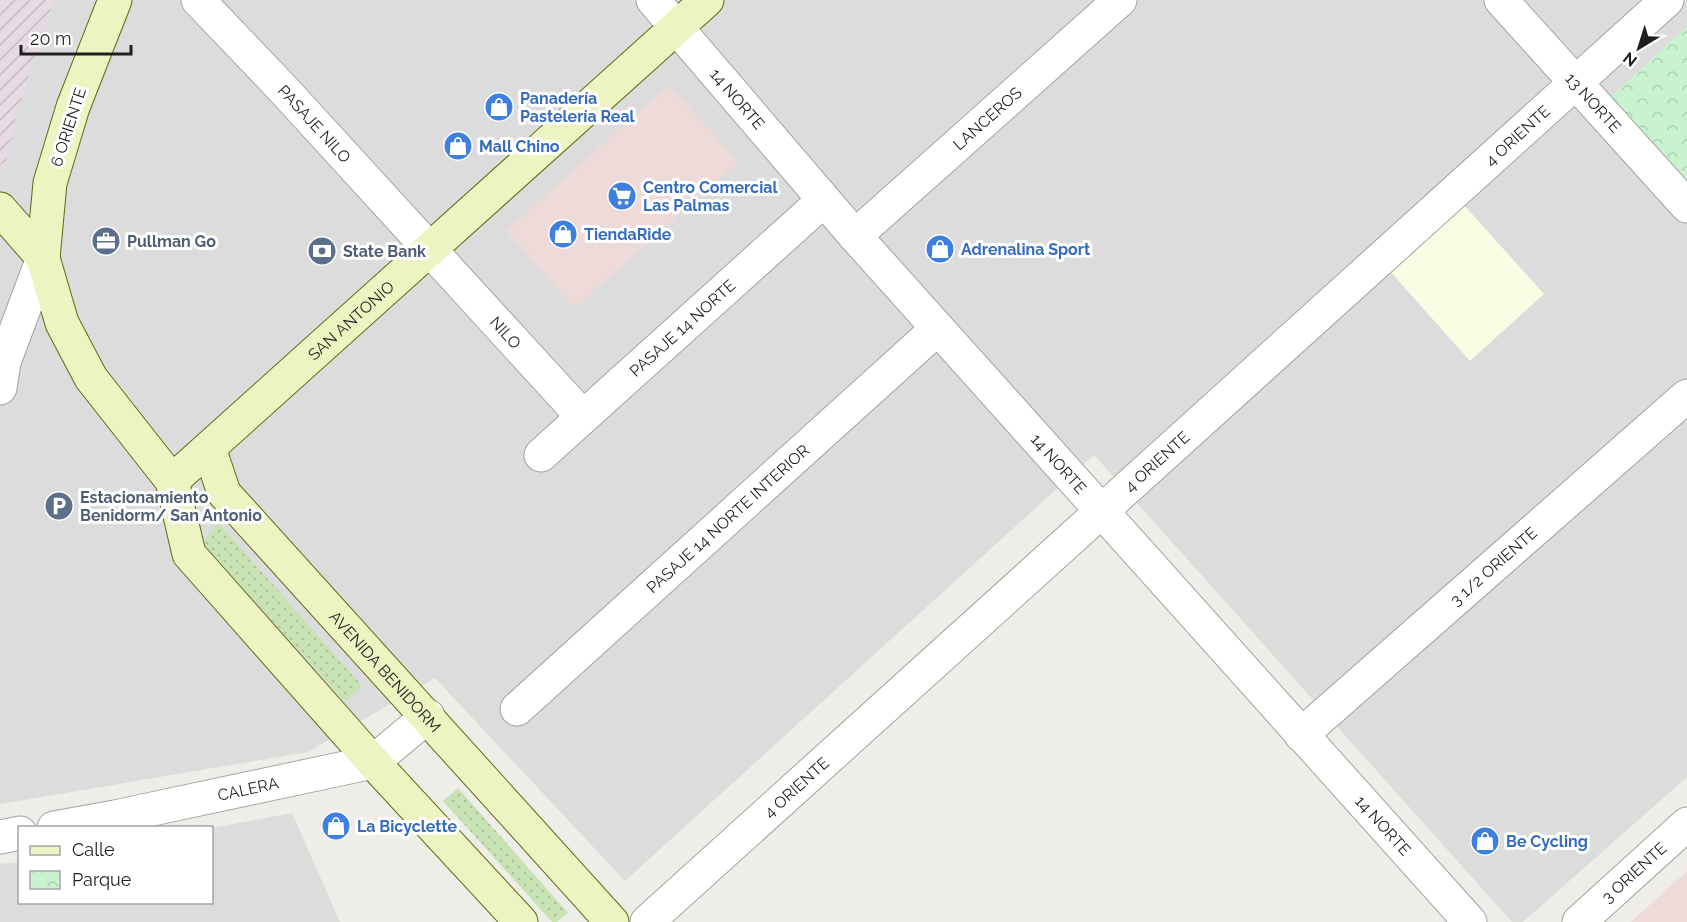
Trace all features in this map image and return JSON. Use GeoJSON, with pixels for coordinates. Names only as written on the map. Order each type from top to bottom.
{"type":"FeatureCollection","features":[{"type":"Feature","properties":{"kind":"main road","name":"6 ORIENTE"},"geometry":{"type":"LineString","coordinates":[[44,258],[51,183],[73,107],[115,0]]}},
{"type":"Feature","properties":{"kind":"main road","name":"SAN ANTONIO"},"geometry":{"type":"LineString","coordinates":[[209,448],[428,248],[707,0]]}},
{"type":"Feature","properties":{"kind":"main road"},"geometry":{"type":"LineString","coordinates":[[0,209],[44,258],[62,323],[91,378],[172,481],[189,555],[373,762],[521,922]]}},
{"type":"Feature","properties":{"kind":"main road"},"geometry":{"type":"LineString","coordinates":[[172,481],[209,448]]}},
{"type":"Feature","properties":{"kind":"main road","name":"AVENIDA BENIDORM"},"geometry":{"type":"LineString","coordinates":[[209,448],[224,493],[612,922]]}},
{"type":"Feature","properties":{"kind":"street","name":"PASAJE NILO"},"geometry":{"type":"LineString","coordinates":[[198,0],[283,88],[428,248]]}},
{"type":"Feature","properties":{"kind":"street","name":"14 NORTE"},"geometry":{"type":"LineString","coordinates":[[653,0],[937,329],[1470,922]]}},
{"type":"Feature","properties":{"kind":"street","name":"LANCEROS"},"geometry":{"type":"LineString","coordinates":[[855,236],[1120,0]]}},
{"type":"Feature","properties":{"kind":"street","name":"13 NORTE"},"geometry":{"type":"LineString","coordinates":[[1501,0],[1687,206]]}},
{"type":"Feature","properties":{"kind":"street","name":"4 ORIENTE"},"geometry":{"type":"LineString","coordinates":[[647,922],[1667,0]]}},
{"type":"Feature","properties":{"kind":"street","name":"PASAJE 14 NORTE"},"geometry":{"type":"LineString","coordinates":[[541,455],[824,200]]}},
{"type":"Feature","properties":{"kind":"street","name":"NILO"},"geometry":{"type":"LineString","coordinates":[[428,248],[583,417]]}},
{"type":"Feature","properties":{"kind":"street"},"geometry":{"type":"LineString","coordinates":[[0,388],[4,362],[44,258]]}},
{"type":"Feature","properties":{"kind":"street","name":"PASAJE 14 NORTE INTERIOR"},"geometry":{"type":"LineString","coordinates":[[517,709],[937,329]]}},
{"type":"Feature","properties":{"kind":"street","name":"3 1/2 ORIENTE"},"geometry":{"type":"LineString","coordinates":[[1301,735],[1687,396]]}},
{"type":"Feature","properties":{"kind":"street","name":"CALERA"},"geometry":{"type":"LineString","coordinates":[[64,826],[373,762],[428,716]]}},
{"type":"Feature","properties":{"kind":"street","name":"3 ORIENTE"},"geometry":{"type":"LineString","coordinates":[[1579,922],[1687,824]]}},
{"type":"Feature","properties":{"kind":"street"},"geometry":{"type":"LineString","coordinates":[[0,837],[18,833]]}},
{"type":"Feature","properties":{"kind":"shaded area"},"geometry":{"type":"Polygon","coordinates":[[[0,0],[1687,0],[1687,777],[1523,922],[1512,922],[1094,455],[625,881],[435,678],[308,752],[0,804],[0,0]]]}},
{"type":"Feature","properties":{"kind":"shaded area"},"geometry":{"type":"Polygon","coordinates":[[[0,0],[54,0],[20,102],[4,168],[0,164],[0,0]]]}},
{"type":"Feature","properties":{"kind":"shaded area","name":"Centro Comercial Las Palmas"},"geometry":{"type":"Polygon","coordinates":[[[669,85],[738,162],[575,308],[506,231],[669,85]]]}},
{"type":"Feature","properties":{"kind":"shaded area"},"geometry":{"type":"Polygon","coordinates":[[[1462,203],[1544,294],[1470,361],[1388,269],[1462,203]]]}},
{"type":"Feature","properties":{"kind":"shaded area"},"geometry":{"type":"Polygon","coordinates":[[[292,813],[340,922],[0,922],[0,864],[18,862],[18,904],[213,904],[213,828],[292,813]]]}},
{"type":"Feature","properties":{"kind":"shaded area"},"geometry":{"type":"Polygon","coordinates":[[[1687,871],[1687,922],[1631,922],[1687,871]]]}},
{"type":"Feature","properties":{"kind":"green space"},"geometry":{"type":"Polygon","coordinates":[[[1687,27],[1687,182],[1610,97],[1687,27]]]}},
{"type":"Feature","properties":{"kind":"green space"},"geometry":{"type":"Polygon","coordinates":[[[218,522],[362,686],[345,702],[203,543],[218,522]]]}},
{"type":"Feature","properties":{"kind":"green space"},"geometry":{"type":"Polygon","coordinates":[[[458,788],[568,913],[557,922],[552,922],[443,801],[458,788]]]}},
{"type":"Feature","properties":{"kind":"place","name":"Panadería Pastelería Real"},"geometry":{"type":"Point","coordinates":[499,107]}},
{"type":"Feature","properties":{"kind":"place","name":"Mall Chino"},"geometry":{"type":"Point","coordinates":[458,146]}},
{"type":"Feature","properties":{"kind":"place","name":"Centro Comercial Las Palmas"},"geometry":{"type":"Point","coordinates":[622,196]}},
{"type":"Feature","properties":{"kind":"place","name":"TiendaRide"},"geometry":{"type":"Point","coordinates":[563,234]}},
{"type":"Feature","properties":{"kind":"place","name":"Pullman Go"},"geometry":{"type":"Point","coordinates":[106,241]}},
{"type":"Feature","properties":{"kind":"place","name":"Adrenalina Sport"},"geometry":{"type":"Point","coordinates":[940,249]}},
{"type":"Feature","properties":{"kind":"place","name":"State Bank"},"geometry":{"type":"Point","coordinates":[322,251]}},
{"type":"Feature","properties":{"kind":"place","name":"Estacionamiento Benidorm/ San Antonio"},"geometry":{"type":"Point","coordinates":[59,506]}},
{"type":"Feature","properties":{"kind":"place","name":"La Bicyclette"},"geometry":{"type":"Point","coordinates":[336,826]}},
{"type":"Feature","properties":{"kind":"place","name":"Be Cycling"},"geometry":{"type":"Point","coordinates":[1485,841]}}]}
